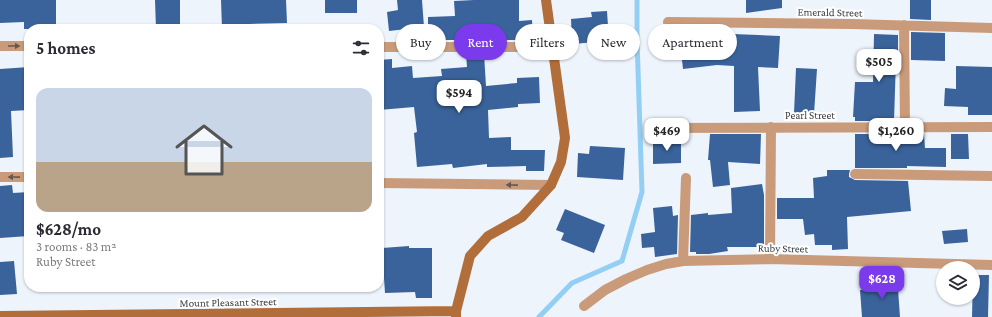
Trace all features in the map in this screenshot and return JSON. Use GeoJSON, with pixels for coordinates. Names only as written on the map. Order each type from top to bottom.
{"type":"FeatureCollection","features":[{"type":"Feature","properties":{"kind":"street"},"geometry":{"type":"LineString","coordinates":[[546,0],[549,24]]}},
{"type":"Feature","properties":{"kind":"street","name":"Emerald Street"},"geometry":{"type":"LineString","coordinates":[[668,22],[904,25],[992,28]]}},
{"type":"Feature","properties":{"kind":"street"},"geometry":{"type":"LineString","coordinates":[[904,25],[905,127]]}},
{"type":"Feature","properties":{"kind":"street"},"geometry":{"type":"LineString","coordinates":[[0,46],[24,46]]}},
{"type":"Feature","properties":{"kind":"street"},"geometry":{"type":"LineString","coordinates":[[384,47],[515,47]]}},
{"type":"Feature","properties":{"kind":"street"},"geometry":{"type":"LineString","coordinates":[[456,314],[470,256],[488,236],[522,217],[551,185],[561,162],[564,138],[553,60]]}},
{"type":"Feature","properties":{"kind":"street"},"geometry":{"type":"LineString","coordinates":[[770,259],[771,127]]}},
{"type":"Feature","properties":{"kind":"street","name":"Pearl Street"},"geometry":{"type":"LineString","coordinates":[[652,128],[992,127]]}},
{"type":"Feature","properties":{"kind":"street"},"geometry":{"type":"LineString","coordinates":[[855,174],[992,176]]}},
{"type":"Feature","properties":{"kind":"street"},"geometry":{"type":"LineString","coordinates":[[0,177],[24,177]]}},
{"type":"Feature","properties":{"kind":"street"},"geometry":{"type":"LineString","coordinates":[[683,261],[686,178]]}},
{"type":"Feature","properties":{"kind":"street"},"geometry":{"type":"LineString","coordinates":[[384,182],[551,185]]}},
{"type":"Feature","properties":{"kind":"street","name":"Ruby Street"},"geometry":{"type":"LineString","coordinates":[[584,306],[605,290],[626,279],[666,264],[683,261],[770,259],[992,266]]}},
{"type":"Feature","properties":{"kind":"street","name":"Mount Pleasant Street"},"geometry":{"type":"LineString","coordinates":[[0,316],[456,314]]}},
{"type":"Feature","properties":{"kind":"building"},"geometry":{"type":"Polygon","coordinates":[[[0,0],[56,0],[56,24],[24,24],[24,22],[0,23],[0,0]]]}},
{"type":"Feature","properties":{"kind":"building"},"geometry":{"type":"Polygon","coordinates":[[[155,0],[180,0],[180,24],[156,24],[155,0]]]}},
{"type":"Feature","properties":{"kind":"building"},"geometry":{"type":"Polygon","coordinates":[[[221,0],[286,0],[287,23],[222,24],[221,0]]]}},
{"type":"Feature","properties":{"kind":"building"},"geometry":{"type":"Polygon","coordinates":[[[325,0],[357,0],[357,13],[325,13],[325,0]]]}},
{"type":"Feature","properties":{"kind":"building"},"geometry":{"type":"Polygon","coordinates":[[[397,0],[422,0],[424,24],[396,24],[396,30],[389,31],[387,12],[398,10],[397,0]]]}},
{"type":"Feature","properties":{"kind":"building"},"geometry":{"type":"Polygon","coordinates":[[[519,0],[519,21],[532,20],[532,24],[515,24],[515,40],[507,40],[507,24],[454,24],[454,40],[446,40],[446,24],[428,24],[428,17],[455,16],[454,1],[519,0]]]}},
{"type":"Feature","properties":{"kind":"building"},"geometry":{"type":"Polygon","coordinates":[[[746,0],[782,0],[782,8],[746,13],[746,0]]]}},
{"type":"Feature","properties":{"kind":"building"},"geometry":{"type":"Polygon","coordinates":[[[910,0],[931,0],[931,20],[910,19],[910,0]]]}},
{"type":"Feature","properties":{"kind":"building"},"geometry":{"type":"Polygon","coordinates":[[[607,11],[608,24],[587,24],[587,43],[579,43],[579,24],[571,24],[571,19],[592,17],[591,12],[607,11]]]}},
{"type":"Feature","properties":{"kind":"building"},"geometry":{"type":"Polygon","coordinates":[[[911,32],[945,33],[945,61],[911,60],[911,32]]]}},
{"type":"Feature","properties":{"kind":"building"},"geometry":{"type":"Polygon","coordinates":[[[737,34],[780,36],[778,68],[758,67],[760,111],[734,112],[734,66],[717,65],[683,69],[682,60],[737,60],[737,34]]]}},
{"type":"Feature","properties":{"kind":"building"},"geometry":{"type":"Polygon","coordinates":[[[874,34],[898,35],[894,121],[855,121],[855,117],[853,117],[855,82],[873,82],[874,34]]]}},
{"type":"Feature","properties":{"kind":"building"},"geometry":{"type":"Polygon","coordinates":[[[392,59],[392,68],[412,66],[413,78],[442,76],[441,69],[467,67],[466,60],[484,60],[486,86],[517,83],[517,78],[539,77],[540,103],[518,104],[518,107],[488,110],[489,138],[511,137],[511,150],[545,150],[544,171],[526,171],[526,166],[487,167],[487,164],[453,168],[452,164],[417,167],[414,133],[417,132],[414,107],[384,110],[384,60],[392,59]]]}},
{"type":"Feature","properties":{"kind":"building"},"geometry":{"type":"Polygon","coordinates":[[[956,66],[992,67],[992,115],[968,115],[968,107],[944,106],[945,88],[956,89],[956,66]]]}},
{"type":"Feature","properties":{"kind":"building"},"geometry":{"type":"Polygon","coordinates":[[[24,67],[24,110],[11,111],[13,157],[0,158],[0,69],[24,67]]]}},
{"type":"Feature","properties":{"kind":"building"},"geometry":{"type":"Polygon","coordinates":[[[796,68],[817,69],[814,114],[794,113],[796,68]]]}},
{"type":"Feature","properties":{"kind":"building"},"geometry":{"type":"Polygon","coordinates":[[[710,134],[761,134],[760,164],[728,162],[730,185],[713,187],[710,160],[708,160],[710,134]]]}},
{"type":"Feature","properties":{"kind":"building"},"geometry":{"type":"Polygon","coordinates":[[[855,134],[924,134],[925,148],[946,148],[946,167],[907,166],[907,168],[855,168],[855,134]]]}},
{"type":"Feature","properties":{"kind":"building"},"geometry":{"type":"Polygon","coordinates":[[[951,134],[968,134],[969,159],[951,159],[951,134]]]}},
{"type":"Feature","properties":{"kind":"building"},"geometry":{"type":"Polygon","coordinates":[[[681,140],[681,163],[653,164],[653,141],[681,140]]]}},
{"type":"Feature","properties":{"kind":"building"},"geometry":{"type":"Polygon","coordinates":[[[590,146],[625,148],[623,180],[577,177],[578,153],[589,154],[590,146]]]}},
{"type":"Feature","properties":{"kind":"building"},"geometry":{"type":"Polygon","coordinates":[[[827,170],[850,170],[849,177],[855,180],[908,181],[911,211],[847,217],[848,249],[832,250],[832,245],[815,245],[814,234],[805,235],[803,219],[777,219],[777,198],[814,198],[813,178],[827,176],[827,170]]]}},
{"type":"Feature","properties":{"kind":"building"},"geometry":{"type":"Polygon","coordinates":[[[762,184],[764,195],[764,247],[727,247],[728,251],[709,254],[696,254],[696,252],[690,252],[691,215],[732,213],[731,188],[762,184]]]}},
{"type":"Feature","properties":{"kind":"building"},"geometry":{"type":"Polygon","coordinates":[[[12,185],[13,193],[24,192],[24,236],[0,238],[0,186],[12,185]]]}},
{"type":"Feature","properties":{"kind":"building"},"geometry":{"type":"Polygon","coordinates":[[[672,206],[673,216],[678,215],[677,254],[655,257],[654,247],[642,248],[641,234],[655,232],[653,208],[672,206]]]}},
{"type":"Feature","properties":{"kind":"building"},"geometry":{"type":"Polygon","coordinates":[[[565,209],[605,225],[594,253],[561,240],[564,233],[556,230],[565,209]]]}},
{"type":"Feature","properties":{"kind":"building"},"geometry":{"type":"Polygon","coordinates":[[[967,229],[968,242],[944,244],[942,231],[967,229]]]}},
{"type":"Feature","properties":{"kind":"building"},"geometry":{"type":"Polygon","coordinates":[[[409,246],[409,248],[432,248],[432,298],[416,298],[415,292],[385,293],[384,248],[409,246]]]}},
{"type":"Feature","properties":{"kind":"building"},"geometry":{"type":"Polygon","coordinates":[[[14,261],[17,294],[0,295],[0,262],[14,261]]]}},
{"type":"Feature","properties":{"kind":"building"},"geometry":{"type":"Polygon","coordinates":[[[897,275],[900,317],[862,317],[860,290],[885,289],[884,276],[897,275]]]}},
{"type":"Feature","properties":{"kind":"building"},"geometry":{"type":"Polygon","coordinates":[[[980,275],[989,275],[988,317],[972,317],[972,305],[980,305],[980,275]]]}},
{"type":"Feature","properties":{"kind":"waterway"},"geometry":{"type":"LineString","coordinates":[[539,317],[572,283],[622,261],[642,192],[637,0]]}}]}
